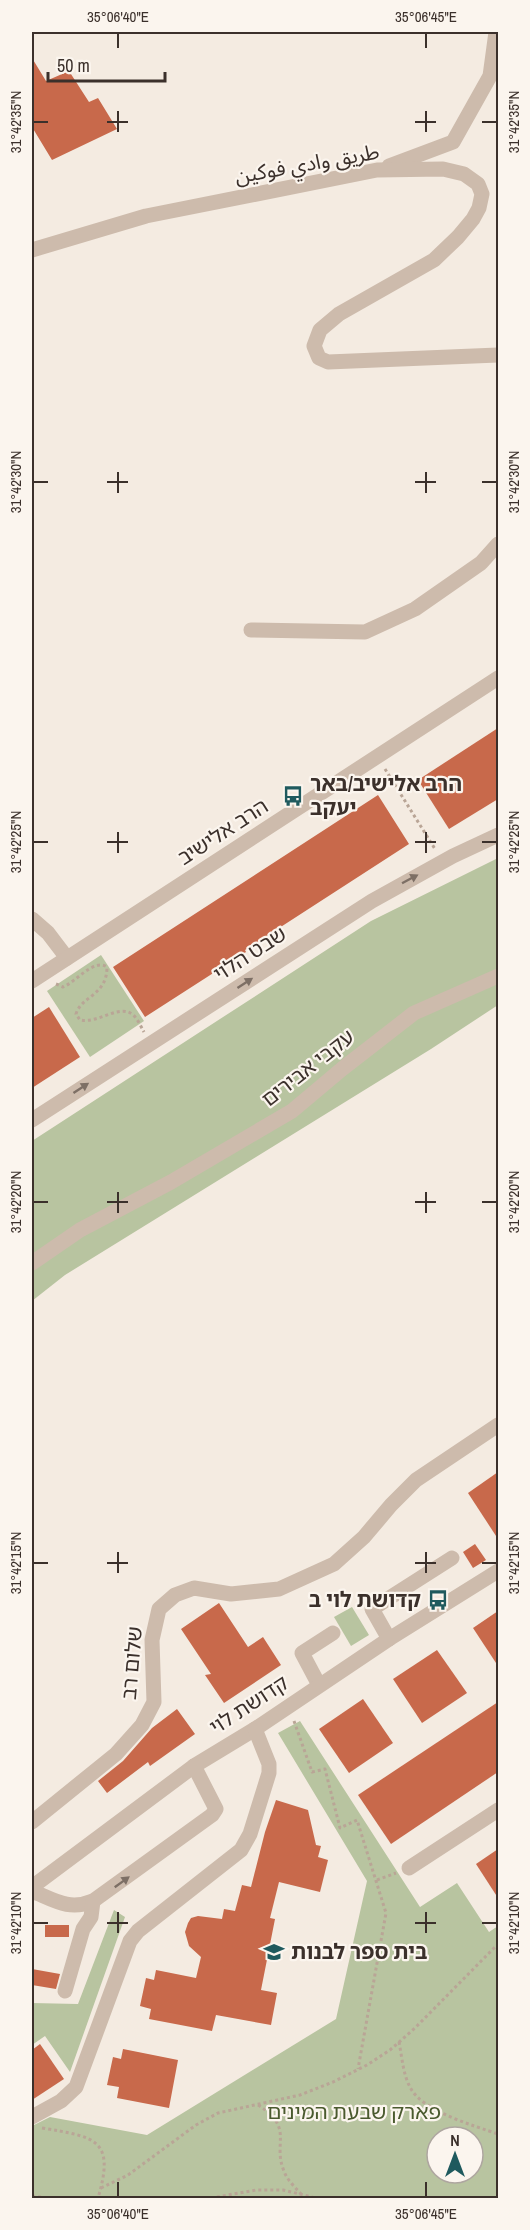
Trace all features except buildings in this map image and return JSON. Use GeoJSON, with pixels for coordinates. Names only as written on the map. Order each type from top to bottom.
{"type":"FeatureCollection","features":[{"type":"Feature","properties":{"kind":"street"},"geometry":{"type":"LineString","coordinates":[[377,170],[453,142],[490,76],[496,32]]}},
{"type":"Feature","properties":{"kind":"street","name":"طريق وادي فوکين"},"geometry":{"type":"LineString","coordinates":[[32,250],[146,216],[377,170],[443,169],[464,174],[478,184],[482,194],[479,208],[473,219],[434,260],[339,314],[320,330],[315,346],[319,358],[328,362],[498,355]]}},
{"type":"Feature","properties":{"kind":"street"},"geometry":{"type":"LineString","coordinates":[[251,630],[365,632],[415,609],[482,563],[498,544]]}},
{"type":"Feature","properties":{"kind":"street","name":"הרב אלישיב"},"geometry":{"type":"LineString","coordinates":[[38,977],[498,678]]}},
{"type":"Feature","properties":{"kind":"street","name":"שבט הלוי"},"geometry":{"type":"LineString","coordinates":[[32,1120],[372,901],[498,835]]}},
{"type":"Feature","properties":{"kind":"street"},"geometry":{"type":"LineString","coordinates":[[32,919],[48,933],[67,958]]}},
{"type":"Feature","properties":{"kind":"street","name":"עקבי אבירים"},"geometry":{"type":"LineString","coordinates":[[32,1263],[80,1230],[171,1182],[292,1111],[414,1013],[498,976]]}},
{"type":"Feature","properties":{"kind":"street","name":"שלום רב"},"geometry":{"type":"LineString","coordinates":[[32,1822],[116,1754],[142,1725],[154,1702],[152,1640],[159,1609],[175,1595],[194,1588],[231,1594],[279,1589],[334,1564],[364,1537],[416,1480],[498,1425]]}},
{"type":"Feature","properties":{"kind":"street"},"geometry":{"type":"LineString","coordinates":[[389,1639],[372,1609],[452,1558]]}},
{"type":"Feature","properties":{"kind":"street","name":"קדושת לוי"},"geometry":{"type":"LineString","coordinates":[[32,1889],[194,1766],[498,1571]]}},
{"type":"Feature","properties":{"kind":"street"},"geometry":{"type":"LineString","coordinates":[[319,1685],[302,1653],[333,1633]]}},
{"type":"Feature","properties":{"kind":"street"},"geometry":{"type":"LineString","coordinates":[[32,2117],[61,2101],[76,2087],[130,1941],[138,1931],[241,1850],[250,1834],[269,1773],[269,1764],[255,1729]]}},
{"type":"Feature","properties":{"kind":"street"},"geometry":{"type":"LineString","coordinates":[[32,1889],[73,1906],[82,1906],[104,1896],[213,1815],[216,1809],[214,1803],[194,1766]]}},
{"type":"Feature","properties":{"kind":"street"},"geometry":{"type":"LineString","coordinates":[[409,1868],[498,1810]]}},
{"type":"Feature","properties":{"kind":"street"},"geometry":{"type":"LineString","coordinates":[[65,1990],[83,1929],[91,1917],[93,1901]]}},
{"type":"Feature","properties":{"kind":"path"},"geometry":{"type":"LineString","coordinates":[[377,757],[443,862]]}},
{"type":"Feature","properties":{"kind":"path"},"geometry":{"type":"LineString","coordinates":[[38,977],[63,987],[71,984],[96,965],[103,964],[107,967],[104,984],[78,1007],[76,1014],[80,1020],[87,1022],[118,1011],[125,1011],[133,1015],[150,1043]]}},
{"type":"Feature","properties":{"kind":"path"},"geometry":{"type":"LineString","coordinates":[[289,1705],[312,1772],[325,1769],[340,1828],[357,1820],[386,1913],[358,2069]]}},
{"type":"Feature","properties":{"kind":"path"},"geometry":{"type":"LineString","coordinates":[[376,1880],[409,1868]]}},
{"type":"Feature","properties":{"kind":"path"},"geometry":{"type":"LineString","coordinates":[[101,2188],[128,2175],[196,2125],[218,2113],[300,2095],[333,2082],[390,2050],[498,1944]]}},
{"type":"Feature","properties":{"kind":"path"},"geometry":{"type":"LineString","coordinates":[[399,2042],[410,2088],[418,2099],[475,2126],[498,2134]]}},
{"type":"Feature","properties":{"kind":"path"},"geometry":{"type":"LineString","coordinates":[[258,2105],[269,2112],[278,2125],[282,2139],[280,2157],[283,2170],[289,2181],[302,2195]]}},
{"type":"Feature","properties":{"kind":"path"},"geometry":{"type":"LineString","coordinates":[[32,2126],[83,2136],[95,2141],[102,2150],[105,2160],[98,2199]]}},
{"type":"Feature","properties":{"kind":"path"},"geometry":{"type":"LineString","coordinates":[[211,2199],[255,2190],[283,2190],[316,2199]]}},
{"type":"Feature","properties":{"kind":"path"},"geometry":{"type":"LineString","coordinates":[[32,2196],[50,2199]]}},
{"type":"Feature","properties":{"kind":"green space"},"geometry":{"type":"Polygon","coordinates":[[[498,858],[498,1005],[431,1049],[65,1275],[32,1301],[32,1141],[371,921],[498,858]]]}},
{"type":"Feature","properties":{"kind":"green space"},"geometry":{"type":"Polygon","coordinates":[[[101,955],[144,1021],[90,1057],[47,991],[101,955]]]}},
{"type":"Feature","properties":{"kind":"green space"},"geometry":{"type":"Polygon","coordinates":[[[352,1607],[369,1635],[351,1646],[334,1617],[352,1607]]]}},
{"type":"Feature","properties":{"kind":"green space","name":"פארק שבעת המינים"},"geometry":{"type":"Polygon","coordinates":[[[300,1721],[420,1907],[457,1883],[489,1932],[498,1926],[498,2198],[32,2198],[32,2126],[50,2117],[147,2135],[336,2019],[367,1881],[278,1733],[300,1721]]]}},
{"type":"Feature","properties":{"kind":"green space"},"geometry":{"type":"Polygon","coordinates":[[[114,1910],[125,1917],[70,2072],[45,2036],[32,2045],[32,2003],[78,2004],[114,1910]]]}},
{"type":"Feature","properties":{"kind":"place","name":"הרב אלישיב/באר יעקב"},"geometry":{"type":"Point","coordinates":[293,796]}},
{"type":"Feature","properties":{"kind":"place","name":"קדושת לוי ב"},"geometry":{"type":"Point","coordinates":[438,1600]}},
{"type":"Feature","properties":{"kind":"place","name":"בית ספר לבנות"},"geometry":{"type":"Point","coordinates":[274,1952]}}]}
